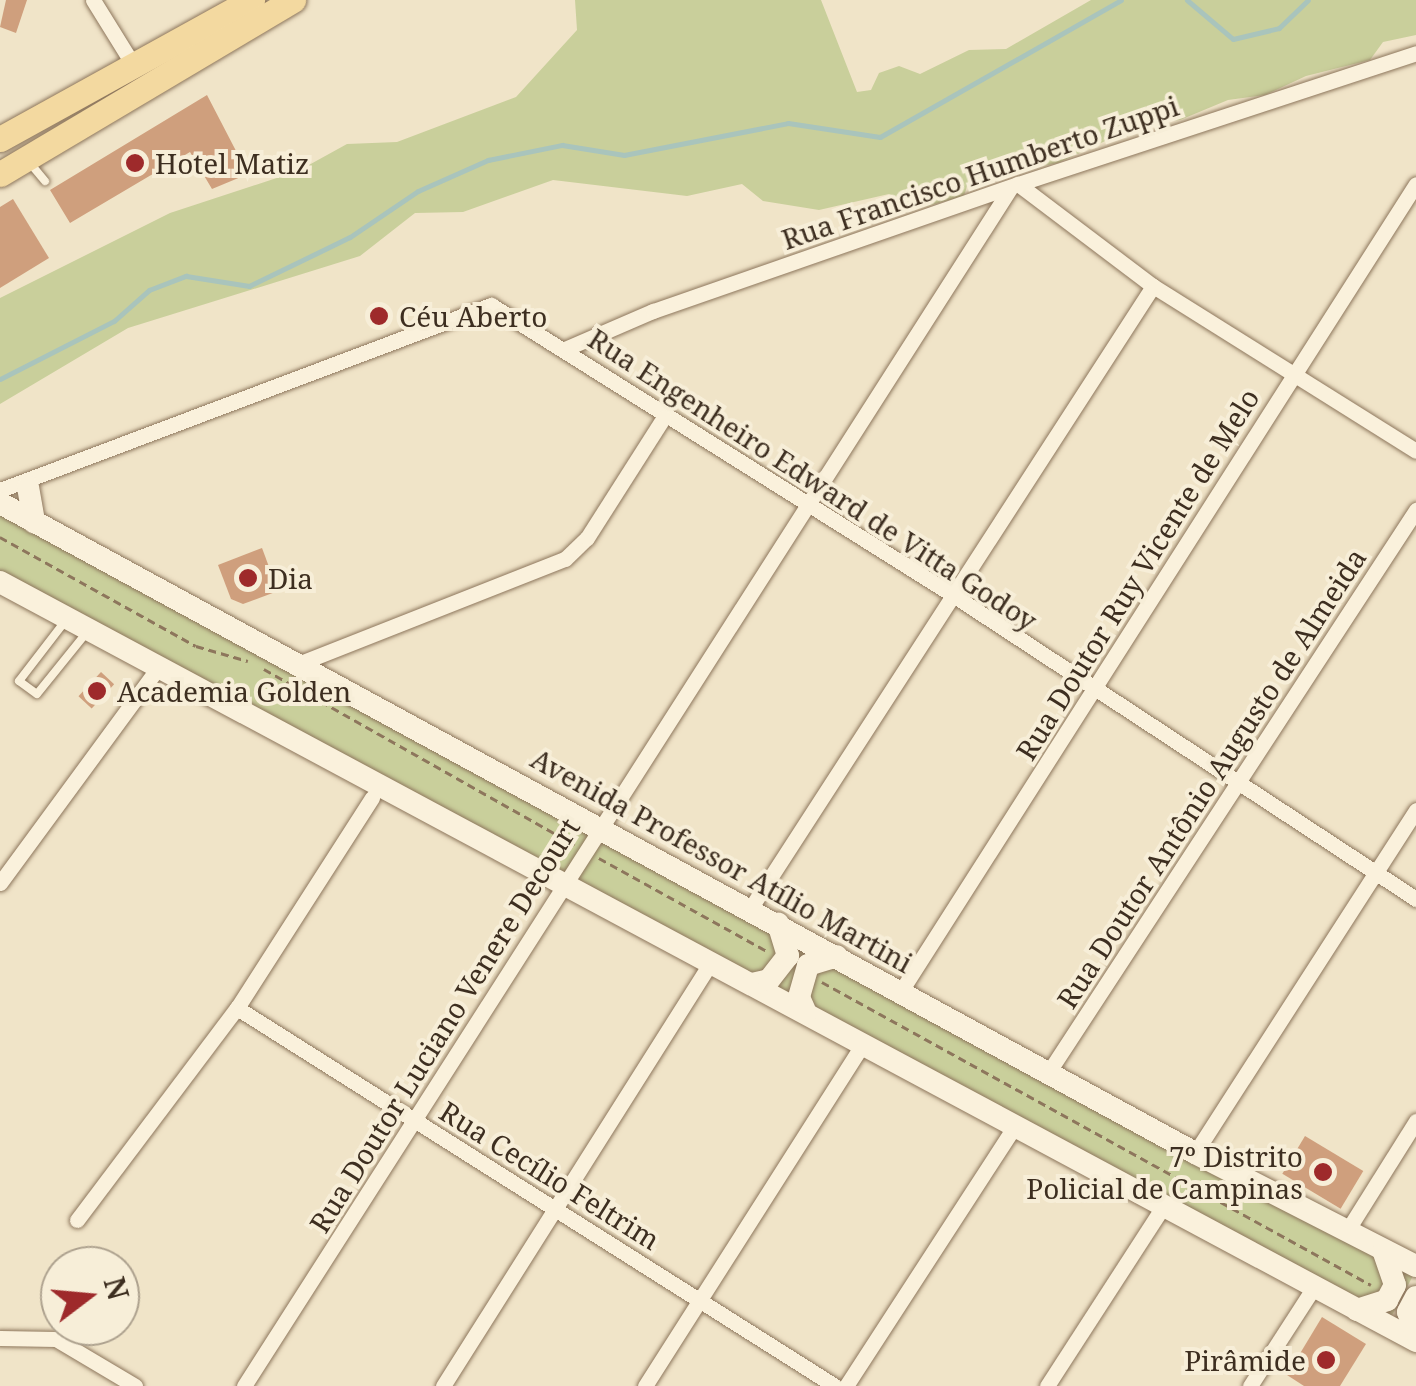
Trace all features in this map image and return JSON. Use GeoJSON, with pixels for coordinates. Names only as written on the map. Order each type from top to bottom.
{"type":"FeatureCollection","features":[{"type":"Feature","properties":{"kind":"main road"},"geometry":{"type":"LineString","coordinates":[[0,139],[252,0]]}},
{"type":"Feature","properties":{"kind":"main road"},"geometry":{"type":"LineString","coordinates":[[0,174],[38,176],[293,0]]}},
{"type":"Feature","properties":{"kind":"main road"},"geometry":{"type":"LineString","coordinates":[[32,484],[34,522]]}},
{"type":"Feature","properties":{"kind":"main road","name":"Avenida Professor Atílio Martini"},"geometry":{"type":"LineString","coordinates":[[2,503],[1195,1153],[1416,1266]]}},
{"type":"Feature","properties":{"kind":"main road"},"geometry":{"type":"LineString","coordinates":[[0,582],[156,671],[864,1042],[1416,1341]]}},
{"type":"Feature","properties":{"kind":"main road"},"geometry":{"type":"LineString","coordinates":[[778,924],[795,967],[799,997],[806,1013]]}},
{"type":"Feature","properties":{"kind":"main road"},"geometry":{"type":"LineString","coordinates":[[752,984],[837,956]]}},
{"type":"Feature","properties":{"kind":"main road"},"geometry":{"type":"LineString","coordinates":[[1357,1310],[1389,1295],[1395,1286],[1384,1250]]}},
{"type":"Feature","properties":{"kind":"main road"},"geometry":{"type":"LineString","coordinates":[[1416,1297],[1408,1312],[1416,1333]]}},
{"type":"Feature","properties":{"kind":"street"},"geometry":{"type":"LineString","coordinates":[[93,0],[134,66]]}},
{"type":"Feature","properties":{"kind":"street","name":"Rua Francisco Humberto Zuppi"},"geometry":{"type":"LineString","coordinates":[[565,349],[652,311],[1014,185],[1416,53]]}},
{"type":"Feature","properties":{"kind":"street","name":"Rua Doutor Ruy Vicente de Melo"},"geometry":{"type":"LineString","coordinates":[[901,992],[1416,184]]}},
{"type":"Feature","properties":{"kind":"street"},"geometry":{"type":"LineString","coordinates":[[1014,185],[1153,286],[1416,451]]}},
{"type":"Feature","properties":{"kind":"street","name":"Rua Doutor Luciano Venere Decourt"},"geometry":{"type":"LineString","coordinates":[[244,1386],[564,886],[598,826],[1014,185]]}},
{"type":"Feature","properties":{"kind":"street"},"geometry":{"type":"LineString","coordinates":[[750,909],[1153,286]]}},
{"type":"Feature","properties":{"kind":"street","name":"Rua Engenheiro Edward de Vitta Godoy"},"geometry":{"type":"LineString","coordinates":[[2,503],[32,484],[491,305],[952,595],[1093,691],[1237,780],[1416,899]]}},
{"type":"Feature","properties":{"kind":"street"},"geometry":{"type":"LineString","coordinates":[[298,664],[566,559],[587,538],[664,417]]}},
{"type":"Feature","properties":{"kind":"street","name":"Rua Doutor Antônio Augusto de Almeida"},"geometry":{"type":"LineString","coordinates":[[1048,1073],[1416,510]]}},
{"type":"Feature","properties":{"kind":"street"},"geometry":{"type":"LineString","coordinates":[[0,883],[156,671]]}},
{"type":"Feature","properties":{"kind":"street"},"geometry":{"type":"LineString","coordinates":[[77,1220],[237,1008],[372,798]]}},
{"type":"Feature","properties":{"kind":"street"},"geometry":{"type":"LineString","coordinates":[[1195,1153],[1416,810]]}},
{"type":"Feature","properties":{"kind":"street"},"geometry":{"type":"LineString","coordinates":[[443,1386],[711,962]]}},
{"type":"Feature","properties":{"kind":"street","name":"Rua Cecílio Feltrim"},"geometry":{"type":"LineString","coordinates":[[237,1008],[553,1210],[702,1297],[835,1386]]}},
{"type":"Feature","properties":{"kind":"street"},"geometry":{"type":"LineString","coordinates":[[646,1386],[864,1042]]}},
{"type":"Feature","properties":{"kind":"street"},"geometry":{"type":"LineString","coordinates":[[1346,1230],[1416,1120]]}},
{"type":"Feature","properties":{"kind":"street"},"geometry":{"type":"LineString","coordinates":[[846,1386],[1016,1124]]}},
{"type":"Feature","properties":{"kind":"street"},"geometry":{"type":"LineString","coordinates":[[1047,1386],[1164,1204]]}},
{"type":"Feature","properties":{"kind":"street"},"geometry":{"type":"LineString","coordinates":[[1250,1386],[1314,1286]]}},
{"type":"Feature","properties":{"kind":"street"},"geometry":{"type":"LineString","coordinates":[[0,1338],[56,1339],[135,1386]]}},
{"type":"Feature","properties":{"kind":"lane"},"geometry":{"type":"LineString","coordinates":[[66,620],[19,681],[37,694],[87,632]]}},
{"type":"Feature","properties":{"kind":"path"},"geometry":{"type":"LineString","coordinates":[[0,537],[196,646],[256,664],[1389,1295]]}},
{"type":"Feature","properties":{"kind":"green space"},"geometry":{"type":"Polygon","coordinates":[[[575,0],[821,0],[857,92],[871,90],[879,73],[899,66],[920,74],[969,50],[1006,49],[1091,0],[1416,0],[1416,35],[1383,42],[1370,60],[1306,76],[1265,95],[1228,100],[1180,120],[1144,123],[1058,163],[969,180],[964,196],[917,209],[889,194],[819,210],[763,201],[742,184],[687,196],[553,180],[463,212],[415,213],[360,256],[128,328],[0,404],[0,298],[170,213],[298,171],[347,144],[397,142],[516,97],[577,30],[575,0]]]}},
{"type":"Feature","properties":{"kind":"green space"},"geometry":{"type":"Polygon","coordinates":[[[0,508],[1416,1261],[1416,1270],[1390,1319],[0,580],[0,508]]]}},
{"type":"Feature","properties":{"kind":"building"},"geometry":{"type":"Polygon","coordinates":[[[6,0],[27,0],[16,33],[0,27],[6,0]]]}},
{"type":"Feature","properties":{"kind":"building","name":"Hotel Matiz"},"geometry":{"type":"Polygon","coordinates":[[[207,95],[248,174],[212,189],[190,152],[70,223],[50,190],[207,95]]]}},
{"type":"Feature","properties":{"kind":"building"},"geometry":{"type":"Polygon","coordinates":[[[13,199],[49,258],[0,288],[0,207],[13,199]]]}},
{"type":"Feature","properties":{"kind":"building","name":"Dia"},"geometry":{"type":"Polygon","coordinates":[[[262,548],[278,591],[243,604],[231,599],[218,565],[262,548]]]}},
{"type":"Feature","properties":{"kind":"building","name":"Academia Golden"},"geometry":{"type":"Polygon","coordinates":[[[101,672],[114,684],[92,708],[78,696],[101,672]]]}},
{"type":"Feature","properties":{"kind":"building","name":"7º Distrito Policial de Campinas"},"geometry":{"type":"Polygon","coordinates":[[[1305,1136],[1363,1171],[1341,1209],[1282,1174],[1305,1136]]]}},
{"type":"Feature","properties":{"kind":"building","name":"Pirâmide"},"geometry":{"type":"Polygon","coordinates":[[[1322,1317],[1366,1344],[1340,1386],[1304,1386],[1287,1375],[1322,1317]]]}},
{"type":"Feature","properties":{"kind":"waterway"},"geometry":{"type":"LineString","coordinates":[[0,379],[114,321],[149,290],[186,276],[249,286],[350,237],[418,191],[488,160],[562,145],[624,155],[788,123],[880,137],[1121,0]]}},
{"type":"Feature","properties":{"kind":"waterway"},"geometry":{"type":"LineString","coordinates":[[1187,0],[1233,39],[1279,28],[1308,0]]}},
{"type":"Feature","properties":{"kind":"place","name":"Hotel Matiz"},"geometry":{"type":"Point","coordinates":[135,163]}},
{"type":"Feature","properties":{"kind":"place","name":"Céu Aberto"},"geometry":{"type":"Point","coordinates":[379,316]}},
{"type":"Feature","properties":{"kind":"place","name":"Dia"},"geometry":{"type":"Point","coordinates":[248,578]}},
{"type":"Feature","properties":{"kind":"place","name":"Academia Golden"},"geometry":{"type":"Point","coordinates":[97,691]}},
{"type":"Feature","properties":{"kind":"place","name":"7º Distrito Policial de Campinas"},"geometry":{"type":"Point","coordinates":[1323,1172]}},
{"type":"Feature","properties":{"kind":"place","name":"Pirâmide"},"geometry":{"type":"Point","coordinates":[1326,1360]}}]}
